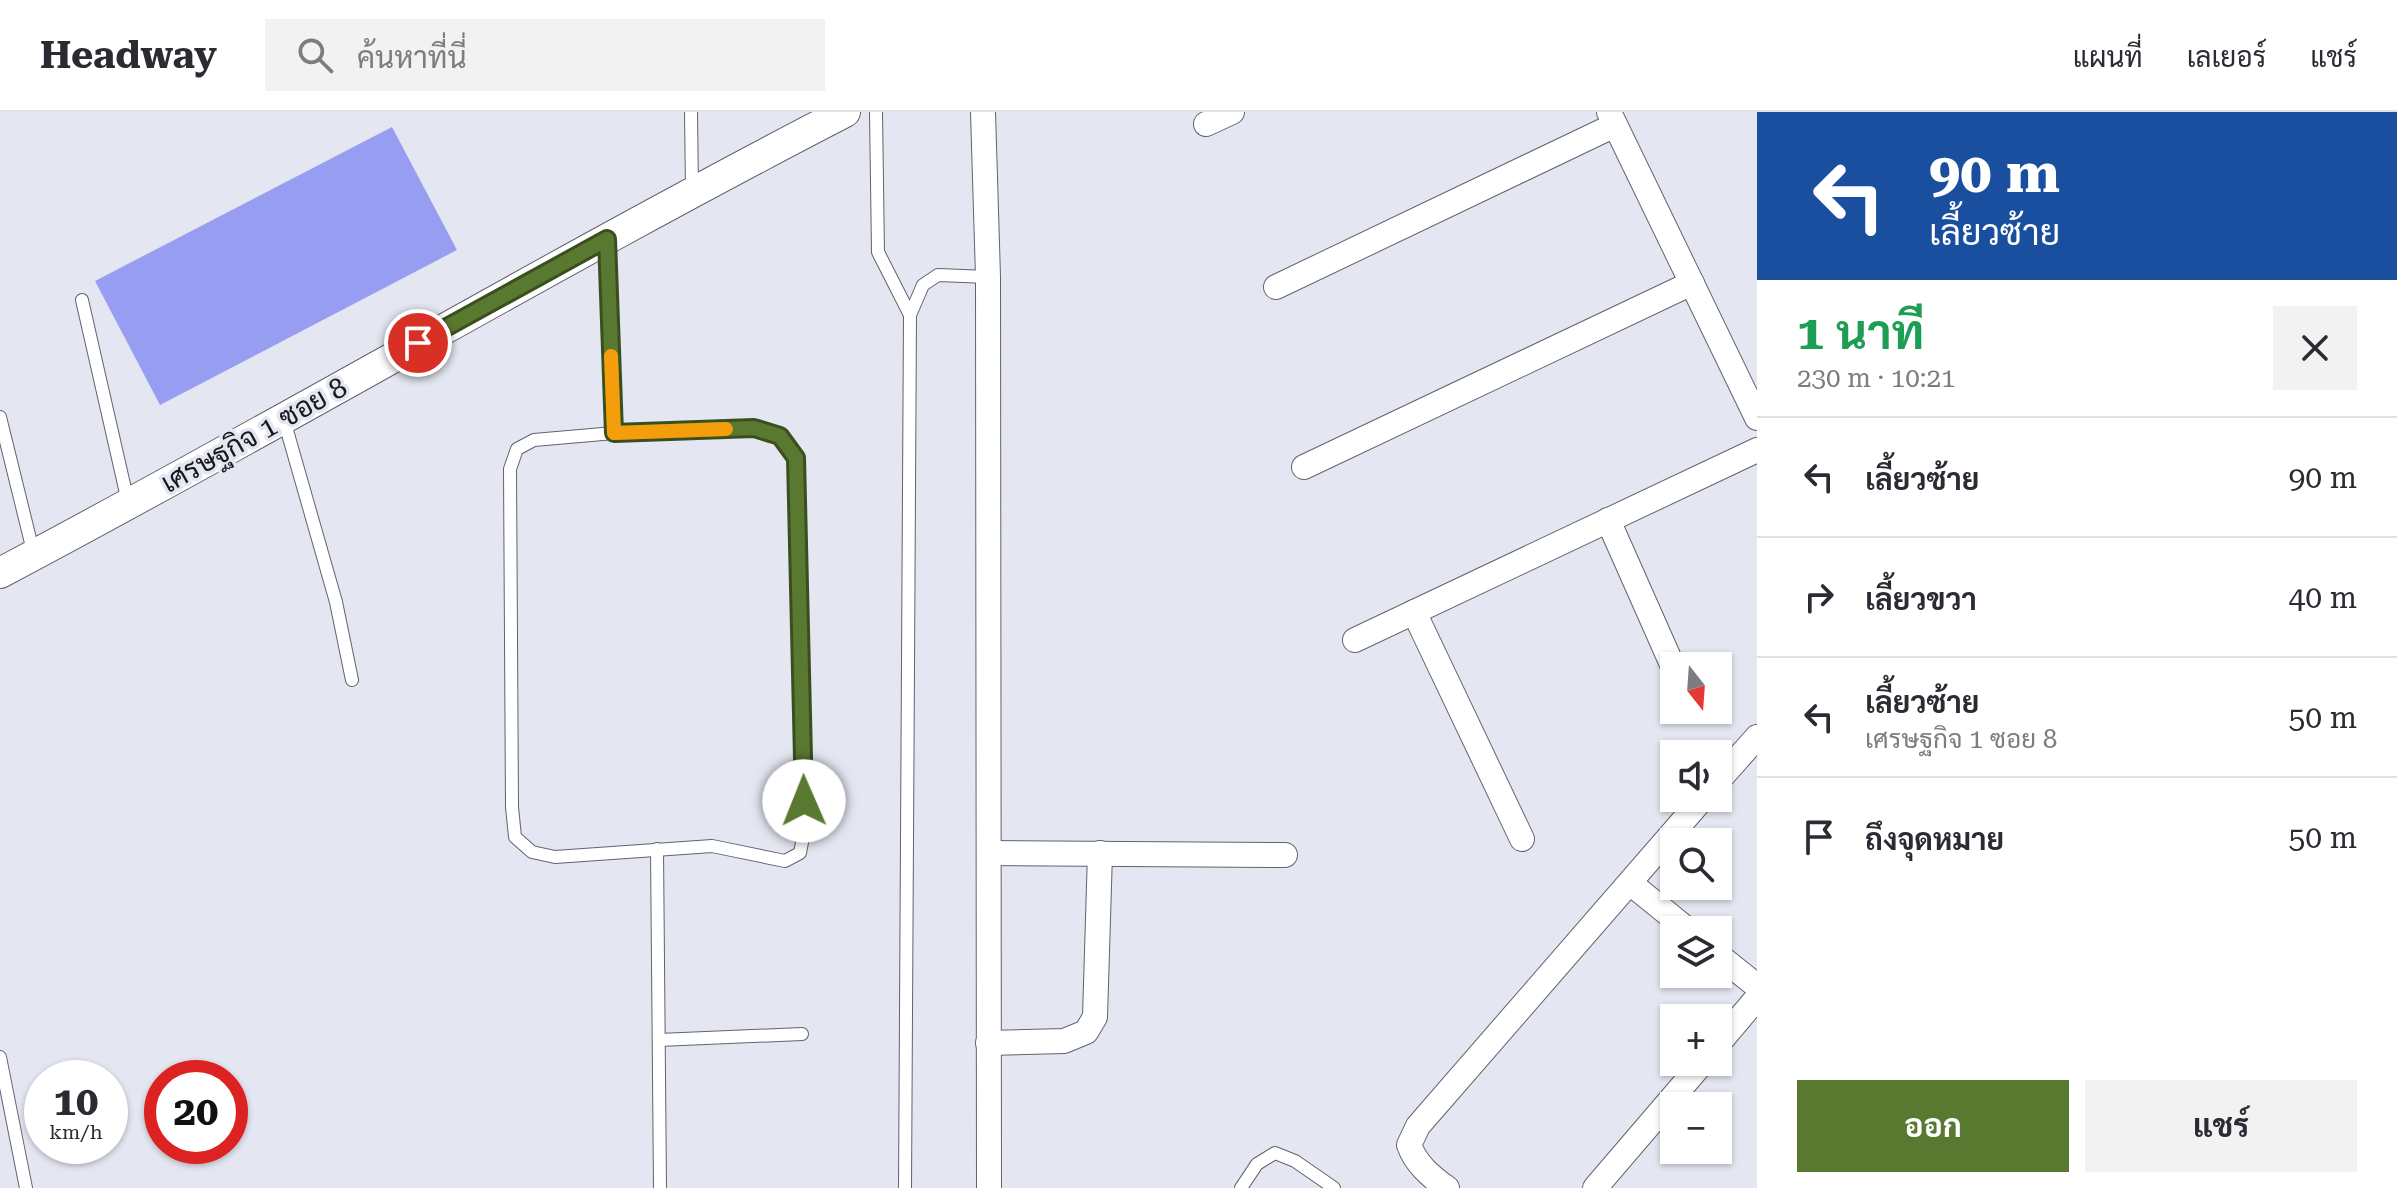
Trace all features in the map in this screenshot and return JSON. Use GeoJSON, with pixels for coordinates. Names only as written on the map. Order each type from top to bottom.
{"type":"FeatureCollection","features":[{"type":"Feature","properties":{"kind":"street"},"geometry":{"type":"LineString","coordinates":[[983,112],[988,277],[989,1188]]}},
{"type":"Feature","properties":{"kind":"street"},"geometry":{"type":"LineString","coordinates":[[1206,124],[1232,112]]}},
{"type":"Feature","properties":{"kind":"street","name":"เศรษฐกิจ 1 ซอย 8"},"geometry":{"type":"LineString","coordinates":[[0,573],[839,113]]}},
{"type":"Feature","properties":{"kind":"street"},"geometry":{"type":"LineString","coordinates":[[1276,287],[1612,118],[1757,418]]}},
{"type":"Feature","properties":{"kind":"street"},"geometry":{"type":"LineString","coordinates":[[1304,467],[1692,283]]}},
{"type":"Feature","properties":{"kind":"street"},"geometry":{"type":"LineString","coordinates":[[1355,640],[1757,450]]}},
{"type":"Feature","properties":{"kind":"street"},"geometry":{"type":"LineString","coordinates":[[1608,520],[1666,652]]}},
{"type":"Feature","properties":{"kind":"street"},"geometry":{"type":"LineString","coordinates":[[1414,612],[1522,839]]}},
{"type":"Feature","properties":{"kind":"street"},"geometry":{"type":"LineString","coordinates":[[1732,765],[1757,737]]}},
{"type":"Feature","properties":{"kind":"street"},"geometry":{"type":"LineString","coordinates":[[1447,1188],[1414,1158],[1409,1145],[1418,1126],[1691,812]]}},
{"type":"Feature","properties":{"kind":"street"},"geometry":{"type":"LineString","coordinates":[[989,853],[1285,855]]}},
{"type":"Feature","properties":{"kind":"street"},"geometry":{"type":"LineString","coordinates":[[988,1043],[1064,1041],[1086,1032],[1091,1025],[1095,1017],[1100,853]]}},
{"type":"Feature","properties":{"kind":"street"},"geometry":{"type":"LineString","coordinates":[[1630,883],[1671,916]]}},
{"type":"Feature","properties":{"kind":"street"},"geometry":{"type":"LineString","coordinates":[[1732,966],[1757,986]]}},
{"type":"Feature","properties":{"kind":"street"},"geometry":{"type":"LineString","coordinates":[[1732,1027],[1757,998]]}},
{"type":"Feature","properties":{"kind":"street"},"geometry":{"type":"LineString","coordinates":[[1595,1188],[1691,1076]]}},
{"type":"Feature","properties":{"kind":"lane"},"geometry":{"type":"LineString","coordinates":[[691,112],[692,193]]}},
{"type":"Feature","properties":{"kind":"lane"},"geometry":{"type":"LineString","coordinates":[[876,112],[878,252],[910,315]]}},
{"type":"Feature","properties":{"kind":"lane"},"geometry":{"type":"LineString","coordinates":[[607,239],[614,433]]}},
{"type":"Feature","properties":{"kind":"lane"},"geometry":{"type":"LineString","coordinates":[[905,1188],[910,315],[923,285],[938,275],[988,277]]}},
{"type":"Feature","properties":{"kind":"lane"},"geometry":{"type":"LineString","coordinates":[[82,300],[129,505]]}},
{"type":"Feature","properties":{"kind":"lane"},"geometry":{"type":"LineString","coordinates":[[0,417],[34,555]]}},
{"type":"Feature","properties":{"kind":"lane"},"geometry":{"type":"LineString","coordinates":[[283,417],[336,602],[352,680]]}},
{"type":"Feature","properties":{"kind":"lane"},"geometry":{"type":"LineString","coordinates":[[754,428],[780,436],[796,458],[804,832],[800,853],[785,861],[712,846],[657,849],[555,857],[532,852],[515,837],[512,807],[510,469],[517,449],[534,440],[614,433],[754,428]]}},
{"type":"Feature","properties":{"kind":"lane"},"geometry":{"type":"LineString","coordinates":[[657,849],[660,1188]]}},
{"type":"Feature","properties":{"kind":"lane"},"geometry":{"type":"LineString","coordinates":[[659,1040],[802,1034]]}},
{"type":"Feature","properties":{"kind":"lane"},"geometry":{"type":"LineString","coordinates":[[0,1057],[26,1188]]}},
{"type":"Feature","properties":{"kind":"lane"},"geometry":{"type":"LineString","coordinates":[[1241,1188],[1257,1164],[1275,1153],[1295,1161],[1334,1188]]}},
{"type":"Feature","properties":{"kind":"building"},"geometry":{"type":"Polygon","coordinates":[[[392,127],[457,250],[160,405],[95,281],[392,127]]]}},
{"type":"Feature","properties":{"kind":"slow traffic"},"geometry":{"type":"LineString","coordinates":[[611,356],[614,433],[726,429]]}},
{"type":"Feature","properties":{"kind":"route"},"geometry":{"type":"LineString","coordinates":[[418,343],[607,239],[614,433],[754,428],[780,436],[796,458],[804,801]]}}]}
